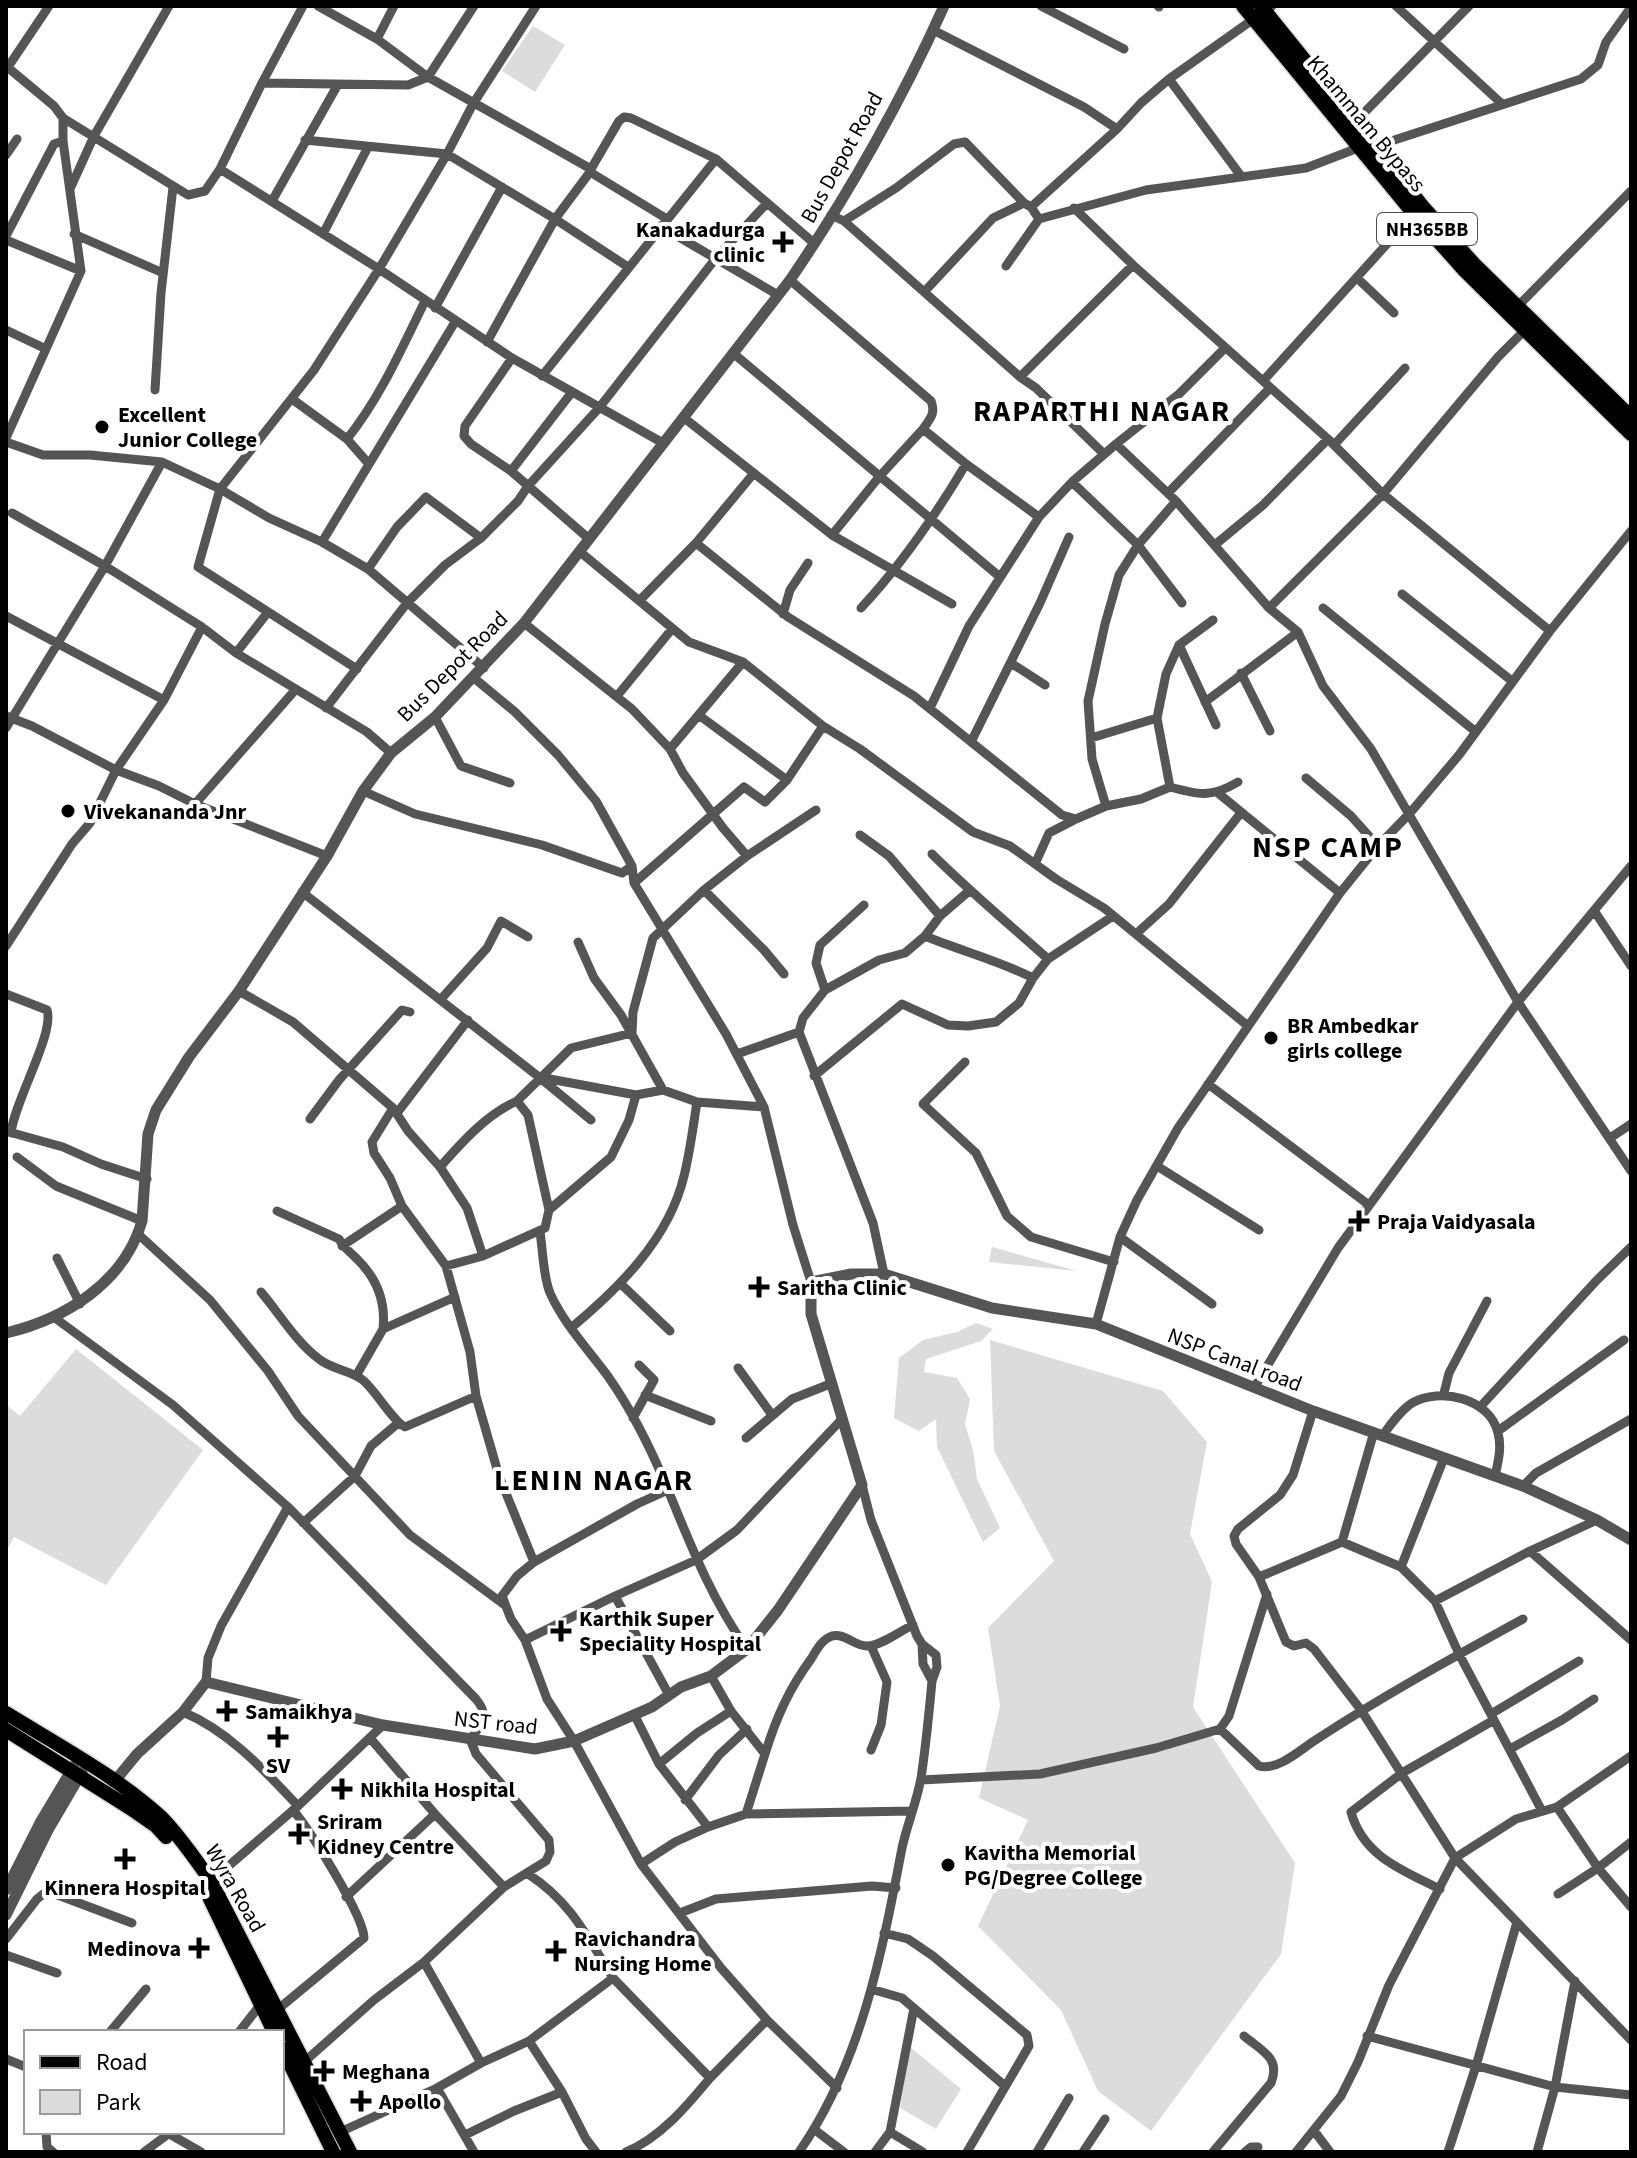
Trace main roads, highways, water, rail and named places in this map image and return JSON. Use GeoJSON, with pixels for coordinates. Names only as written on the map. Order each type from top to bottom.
{"type":"FeatureCollection","features":[{"type":"Feature","properties":{"kind":"main road","name":"Khammam Bypass"},"geometry":{"type":"LineString","coordinates":[[1243,6],[1264,11],[1354,123],[1366,147],[1464,252],[1631,417]]}},
{"type":"Feature","properties":{"kind":"main road","name":"Khammam Bypass"},"geometry":{"type":"LineString","coordinates":[[1264,11],[1414,214],[1465,271],[1631,434]]}},
{"type":"Feature","properties":{"kind":"main road","name":"Wyra Road"},"geometry":{"type":"LineString","coordinates":[[6,1713],[156,1826],[174,1846],[207,1893],[277,2010],[350,2152]]}},
{"type":"Feature","properties":{"kind":"main road","name":"Wyra Road"},"geometry":{"type":"LineString","coordinates":[[6,1730],[79,1768],[114,1782],[161,1818],[211,1881],[273,2030]]}},
{"type":"Feature","properties":{"kind":"main road"},"geometry":{"type":"LineString","coordinates":[[284,2052],[333,2152]]}},
{"type":"Feature","properties":{"kind":"place","name":"Kanakadurga clinic"},"geometry":{"type":"Point","coordinates":[783,242]}},
{"type":"Feature","properties":{"kind":"place","name":"Excellent Junior College"},"geometry":{"type":"Point","coordinates":[102,427]}},
{"type":"Feature","properties":{"kind":"place","name":"Vivekananda Jnr"},"geometry":{"type":"Point","coordinates":[68,811]}},
{"type":"Feature","properties":{"kind":"place","name":"BR Ambedkar girls college"},"geometry":{"type":"Point","coordinates":[1271,1038]}},
{"type":"Feature","properties":{"kind":"place","name":"Praja Vaidyasala"},"geometry":{"type":"Point","coordinates":[1359,1221]}},
{"type":"Feature","properties":{"kind":"place","name":"Saritha Clinic"},"geometry":{"type":"Point","coordinates":[759,1287]}},
{"type":"Feature","properties":{"kind":"place","name":"Karthik Super Speciality Hospital"},"geometry":{"type":"Point","coordinates":[561,1631]}},
{"type":"Feature","properties":{"kind":"place","name":"Samaikhya"},"geometry":{"type":"Point","coordinates":[227,1711]}},
{"type":"Feature","properties":{"kind":"place","name":"SV"},"geometry":{"type":"Point","coordinates":[278,1737]}},
{"type":"Feature","properties":{"kind":"place","name":"Nikhila Hospital"},"geometry":{"type":"Point","coordinates":[342,1789]}},
{"type":"Feature","properties":{"kind":"place","name":"Sriram Kidney Centre"},"geometry":{"type":"Point","coordinates":[299,1834]}},
{"type":"Feature","properties":{"kind":"place","name":"Kinnera Hospital"},"geometry":{"type":"Point","coordinates":[125,1859]}},
{"type":"Feature","properties":{"kind":"place","name":"Kavitha Memorial PG/Degree College"},"geometry":{"type":"Point","coordinates":[948,1865]}},
{"type":"Feature","properties":{"kind":"place","name":"Medinova"},"geometry":{"type":"Point","coordinates":[199,1948]}},
{"type":"Feature","properties":{"kind":"place","name":"Ravichandra Nursing Home"},"geometry":{"type":"Point","coordinates":[556,1951]}},
{"type":"Feature","properties":{"kind":"place","name":"Meghana"},"geometry":{"type":"Point","coordinates":[324,2071]}},
{"type":"Feature","properties":{"kind":"place","name":"Apollo"},"geometry":{"type":"Point","coordinates":[361,2101]}},
{"type":"Feature","properties":{"kind":"district","name":"RAPARTHI NAGAR"},"geometry":{"type":"Point","coordinates":[1102,411]}},
{"type":"Feature","properties":{"kind":"district","name":"NSP CAMP"},"geometry":{"type":"Point","coordinates":[1328,847]}},
{"type":"Feature","properties":{"kind":"district","name":"LENIN NAGAR"},"geometry":{"type":"Point","coordinates":[594,1480]}}]}
